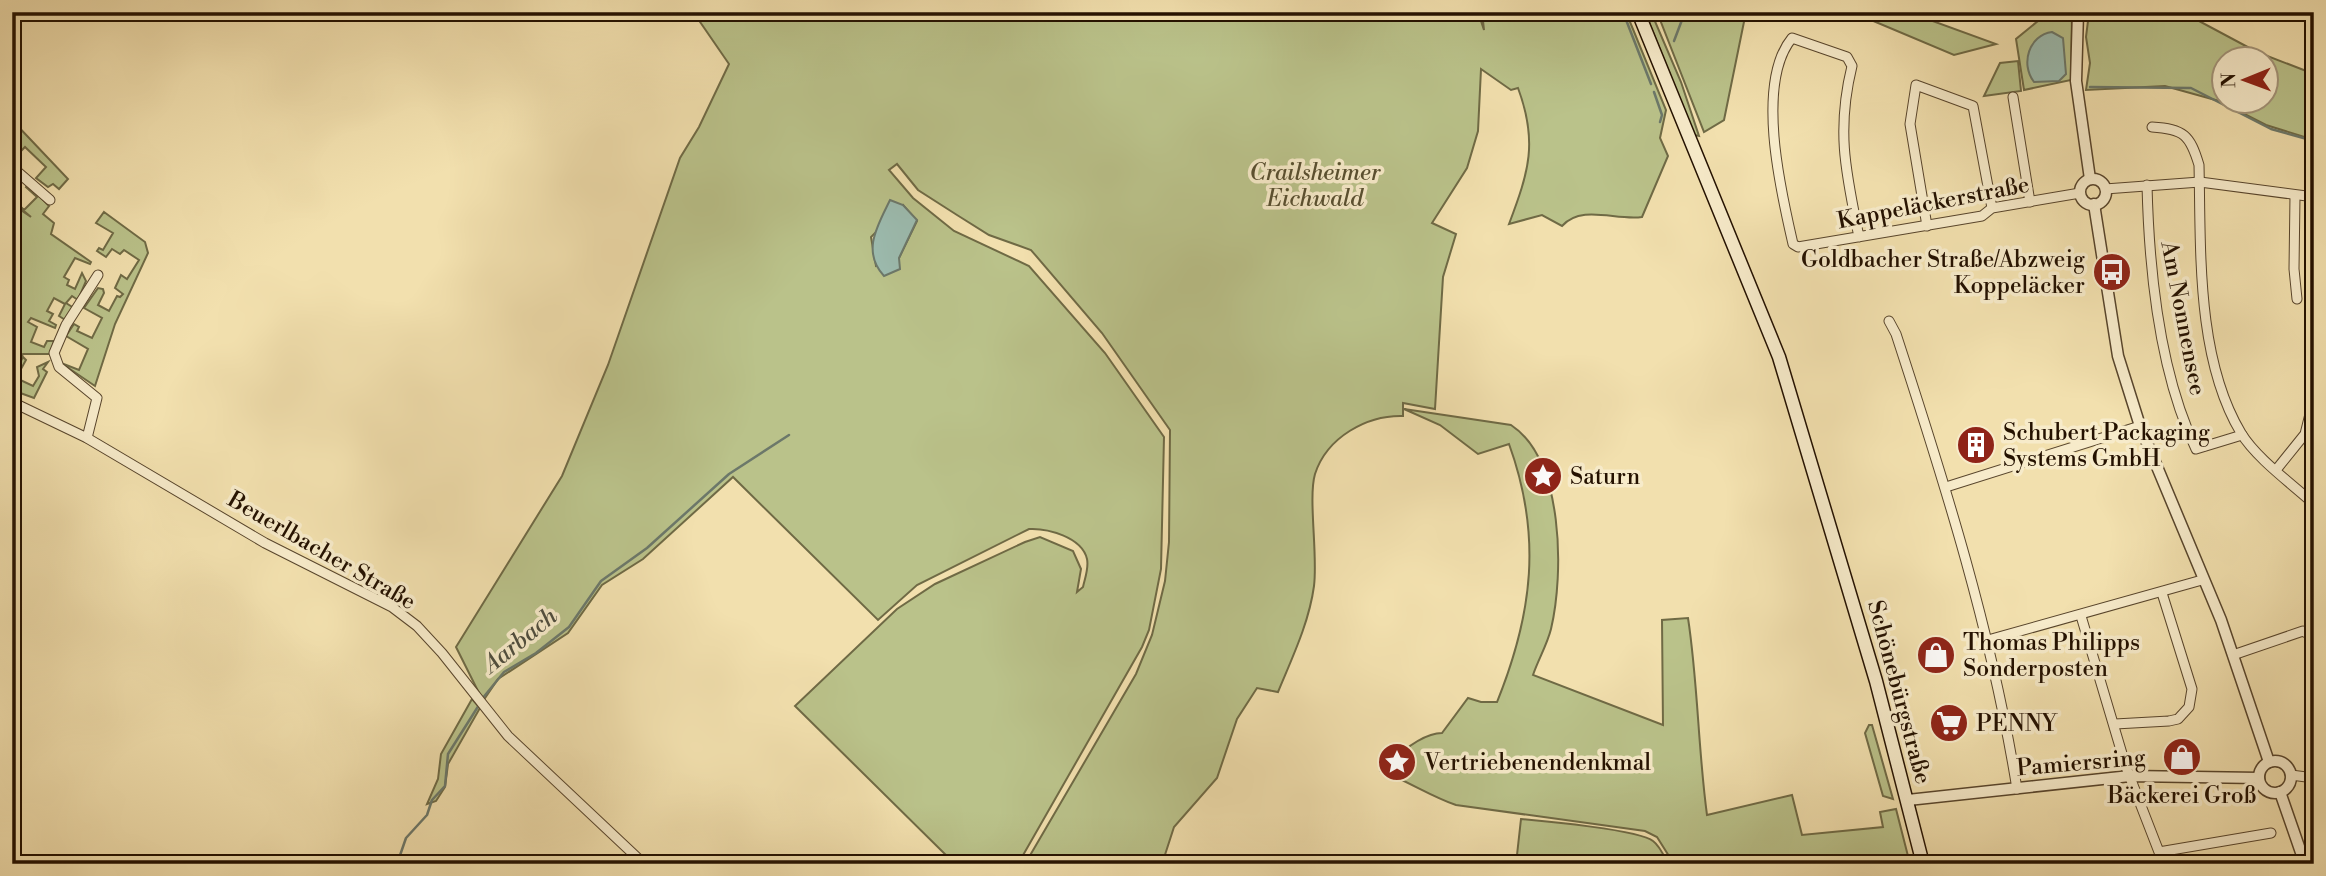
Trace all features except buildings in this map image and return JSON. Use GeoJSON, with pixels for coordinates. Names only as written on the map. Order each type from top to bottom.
{"type":"FeatureCollection","features":[{"type":"Feature","properties":{"kind":"main road","name":"Schönebürgstraße"},"geometry":{"type":"LineString","coordinates":[[1639,12],[1779,357],[1833,532],[1908,800],[1923,864]]}},
{"type":"Feature","properties":{"kind":"street"},"geometry":{"type":"LineString","coordinates":[[2078,12],[2076,81],[2090,179]]}},
{"type":"Feature","properties":{"kind":"street","name":"Kappeläckerstraße"},"geometry":{"type":"LineString","coordinates":[[1858,237],[1842,142],[1843,103],[1852,66],[1847,57],[1792,38],[1777,75],[1772,116],[1775,149],[1793,244],[1798,247],[1927,226],[1982,216],[1992,208],[2080,193]]}},
{"type":"Feature","properties":{"kind":"street"},"geometry":{"type":"LineString","coordinates":[[1927,226],[1910,124],[1916,85],[1973,106],[1992,208]]}},
{"type":"Feature","properties":{"kind":"street"},"geometry":{"type":"LineString","coordinates":[[2013,97],[2030,202]]}},
{"type":"Feature","properties":{"kind":"street"},"geometry":{"type":"LineString","coordinates":[[2152,127],[2177,129],[2193,144],[2199,165],[2208,344],[2229,408],[2242,435],[2314,504]]}},
{"type":"Feature","properties":{"kind":"street"},"geometry":{"type":"LineString","coordinates":[[12,167],[50,200]]}},
{"type":"Feature","properties":{"kind":"street"},"geometry":{"type":"LineString","coordinates":[[2090,179],[2098,180],[2105,189],[2104,198],[2094,204],[2086,202],[2080,193],[2083,183],[2090,179]]}},
{"type":"Feature","properties":{"kind":"street"},"geometry":{"type":"LineString","coordinates":[[2105,189],[2200,182],[2258,187],[2295,196],[2314,197]]}},
{"type":"Feature","properties":{"kind":"street","name":"Am Nonnensee"},"geometry":{"type":"LineString","coordinates":[[2147,185],[2155,293],[2170,371],[2190,437],[2196,449],[2242,435]]}},
{"type":"Feature","properties":{"kind":"street"},"geometry":{"type":"LineString","coordinates":[[2295,196],[2297,299]]}},
{"type":"Feature","properties":{"kind":"street"},"geometry":{"type":"LineString","coordinates":[[2094,204],[2118,356],[2140,426],[2233,655],[2269,762]]}},
{"type":"Feature","properties":{"kind":"street"},"geometry":{"type":"LineString","coordinates":[[87,438],[97,398],[59,367],[54,353],[66,325],[97,275]]}},
{"type":"Feature","properties":{"kind":"street"},"geometry":{"type":"LineString","coordinates":[[1889,321],[1946,486],[1988,640],[2017,789]]}},
{"type":"Feature","properties":{"kind":"street","name":"Beuerlbacher Straße"},"geometry":{"type":"LineString","coordinates":[[12,402],[87,438],[265,543],[382,601],[417,626],[508,736],[644,864]]}},
{"type":"Feature","properties":{"kind":"street"},"geometry":{"type":"LineString","coordinates":[[2276,470],[2305,434],[2312,406]]}},
{"type":"Feature","properties":{"kind":"street"},"geometry":{"type":"LineString","coordinates":[[1946,486],[2140,426]]}},
{"type":"Feature","properties":{"kind":"street"},"geometry":{"type":"LineString","coordinates":[[1988,640],[2202,580]]}},
{"type":"Feature","properties":{"kind":"street"},"geometry":{"type":"LineString","coordinates":[[2115,724],[2169,722],[2178,719],[2189,707],[2192,689],[2162,593]]}},
{"type":"Feature","properties":{"kind":"street"},"geometry":{"type":"LineString","coordinates":[[2081,615],[2130,776],[2159,852],[2271,834]]}},
{"type":"Feature","properties":{"kind":"street"},"geometry":{"type":"LineString","coordinates":[[2233,655],[2302,631],[2310,635],[2314,647]]}},
{"type":"Feature","properties":{"kind":"street"},"geometry":{"type":"LineString","coordinates":[[2291,775],[2288,786],[2280,792],[2268,792],[2259,778],[2263,765],[2269,762],[2281,762],[2291,775],[2314,778]]}},
{"type":"Feature","properties":{"kind":"street","name":"Pamiersring"},"geometry":{"type":"LineString","coordinates":[[1908,800],[2130,776],[2259,778]]}},
{"type":"Feature","properties":{"kind":"street"},"geometry":{"type":"LineString","coordinates":[[2280,792],[2305,864]]}},
{"type":"Feature","properties":{"kind":"green space","name":"Crailsheimer Eichwald"},"geometry":{"type":"Polygon","coordinates":[[[686,12],[1478,12],[1484,30],[1482,12],[1626,12],[1666,110],[1660,138],[1668,156],[1642,217],[1579,216],[1562,226],[1542,215],[1509,224],[1526,172],[1528,125],[1518,88],[1511,90],[1481,69],[1478,131],[1467,168],[1432,223],[1456,234],[1443,277],[1435,409],[1403,403],[1403,416],[1376,419],[1362,424],[1339,439],[1321,461],[1313,484],[1314,586],[1304,627],[1294,653],[1278,692],[1257,688],[1237,719],[1217,778],[1174,827],[1162,864],[1025,864],[1136,674],[1152,635],[1165,581],[1169,542],[1170,430],[1102,333],[1031,250],[989,235],[918,190],[897,164],[889,170],[913,198],[954,231],[1029,266],[1105,353],[1164,437],[1161,569],[1149,630],[1142,647],[1018,864],[955,864],[795,706],[897,609],[935,584],[1025,542],[1040,537],[1073,551],[1081,569],[1077,592],[1083,587],[1087,559],[1078,545],[1063,535],[1029,529],[917,585],[878,620],[733,477],[643,559],[602,585],[568,633],[498,679],[483,701],[456,647],[562,476],[608,365],[680,158],[699,127],[729,64],[698,19],[686,12]],[[903,205],[871,237],[876,266],[899,258],[917,221],[903,205]]]}},
{"type":"Feature","properties":{"kind":"green space"},"geometry":{"type":"Polygon","coordinates":[[[1645,12],[1651,12],[1681,82],[1699,136],[1694,135],[1645,12]]]}},
{"type":"Feature","properties":{"kind":"green space"},"geometry":{"type":"Polygon","coordinates":[[[1657,12],[1746,12],[1724,120],[1704,132],[1657,12]]]}},
{"type":"Feature","properties":{"kind":"green space"},"geometry":{"type":"Polygon","coordinates":[[[1852,12],[1908,12],[1996,44],[1954,55],[1852,12]]]}},
{"type":"Feature","properties":{"kind":"green space"},"geometry":{"type":"Polygon","coordinates":[[[2064,12],[2072,15],[2071,80],[2024,90],[2016,39],[2038,21],[2064,12]]]}},
{"type":"Feature","properties":{"kind":"green space"},"geometry":{"type":"Polygon","coordinates":[[[2089,13],[2186,14],[2246,46],[2210,46],[2210,98],[2165,86],[2086,90],[2090,63],[2086,37],[2089,13]]]}},
{"type":"Feature","properties":{"kind":"green space"},"geometry":{"type":"Polygon","coordinates":[[[2018,61],[2021,91],[1984,96],[2000,63],[2018,61]]]}},
{"type":"Feature","properties":{"kind":"green space"},"geometry":{"type":"Polygon","coordinates":[[[2280,61],[2314,74],[2314,140],[2266,125],[2248,116],[2280,116],[2280,61]]]}},
{"type":"Feature","properties":{"kind":"green space"},"geometry":{"type":"Polygon","coordinates":[[[12,120],[68,179],[59,189],[53,184],[48,187],[36,178],[46,167],[25,147],[12,160],[12,120]]]}},
{"type":"Feature","properties":{"kind":"green space"},"geometry":{"type":"Polygon","coordinates":[[[28,184],[49,206],[43,214],[54,223],[51,234],[91,262],[90,264],[75,258],[64,277],[69,280],[67,285],[75,289],[82,273],[86,281],[78,300],[72,296],[66,303],[74,308],[67,321],[59,316],[65,304],[54,298],[47,311],[53,314],[49,321],[56,325],[55,328],[31,318],[28,322],[37,327],[31,342],[44,347],[47,341],[54,341],[51,354],[23,354],[12,374],[12,204],[31,217],[12,201],[12,198],[24,210],[37,197],[26,187],[28,184]]]}},
{"type":"Feature","properties":{"kind":"green space"},"geometry":{"type":"Polygon","coordinates":[[[104,212],[145,242],[148,253],[115,324],[95,386],[61,363],[79,370],[88,349],[66,336],[74,324],[79,327],[77,331],[92,338],[102,318],[84,308],[98,288],[103,289],[104,293],[98,305],[109,311],[117,296],[123,294],[115,288],[121,275],[127,279],[139,260],[124,250],[120,254],[112,249],[106,257],[97,251],[99,248],[103,250],[113,233],[96,223],[104,212]]]}},
{"type":"Feature","properties":{"kind":"green space"},"geometry":{"type":"Polygon","coordinates":[[[23,357],[26,360],[16,378],[33,386],[39,376],[37,367],[48,362],[43,369],[47,372],[34,398],[12,390],[12,377],[23,357]]]}},
{"type":"Feature","properties":{"kind":"green space"},"geometry":{"type":"Polygon","coordinates":[[[1404,409],[1511,425],[1528,442],[1541,464],[1556,520],[1558,579],[1551,629],[1533,675],[1663,725],[1662,620],[1688,618],[1707,815],[1792,795],[1802,835],[1883,827],[1880,812],[1896,809],[1908,856],[1809,864],[1674,864],[1657,837],[1645,831],[1456,805],[1381,771],[1417,741],[1442,733],[1468,698],[1481,702],[1497,702],[1519,637],[1529,574],[1526,510],[1509,444],[1478,454],[1440,425],[1404,409]]]}},
{"type":"Feature","properties":{"kind":"green space"},"geometry":{"type":"Polygon","coordinates":[[[472,699],[480,708],[448,764],[445,787],[436,801],[427,804],[438,779],[441,754],[472,699]]]}},
{"type":"Feature","properties":{"kind":"green space"},"geometry":{"type":"Polygon","coordinates":[[[1869,725],[1872,725],[1893,799],[1883,796],[1865,733],[1869,725]]]}},
{"type":"Feature","properties":{"kind":"green space"},"geometry":{"type":"Polygon","coordinates":[[[1521,819],[1591,827],[1645,837],[1658,846],[1668,864],[1516,864],[1521,819]]]}},
{"type":"Feature","properties":{"kind":"shaded area"},"geometry":{"type":"Polygon","coordinates":[[[2052,32],[2063,38],[2066,74],[2059,81],[2034,82],[2028,67],[2029,51],[2044,34],[2052,32]]]}},
{"type":"Feature","properties":{"kind":"shaded area"},"geometry":{"type":"Polygon","coordinates":[[[890,200],[903,205],[917,220],[899,258],[900,269],[884,276],[877,267],[873,248],[877,228],[890,200]]]}},
{"type":"Feature","properties":{"kind":"waterway"},"geometry":{"type":"LineString","coordinates":[[1623,12],[1651,84]]}},
{"type":"Feature","properties":{"kind":"waterway"},"geometry":{"type":"LineString","coordinates":[[1674,41],[1685,12]]}},
{"type":"Feature","properties":{"kind":"waterway"},"geometry":{"type":"LineString","coordinates":[[2090,87],[2191,88],[2271,129],[2314,141]]}},
{"type":"Feature","properties":{"kind":"waterway"},"geometry":{"type":"LineString","coordinates":[[1654,92],[1662,115],[1660,122]]}},
{"type":"Feature","properties":{"kind":"waterway","name":"Aarbach"},"geometry":{"type":"LineString","coordinates":[[482,699],[504,672],[536,653],[569,627],[601,581],[647,548],[729,474],[789,435]]}},
{"type":"Feature","properties":{"kind":"waterway","name":"Aarbach"},"geometry":{"type":"LineString","coordinates":[[397,864],[406,838],[427,815],[432,800],[445,786],[448,754],[479,705]]}},
{"type":"Feature","properties":{"kind":"place","name":"Goldbacher Straße/Abzweig Koppeläcker"},"geometry":{"type":"Point","coordinates":[2112,272]}},
{"type":"Feature","properties":{"kind":"place","name":"Schubert Packaging Systems GmbH"},"geometry":{"type":"Point","coordinates":[1976,445]}},
{"type":"Feature","properties":{"kind":"place","name":"Saturn"},"geometry":{"type":"Point","coordinates":[1543,476]}},
{"type":"Feature","properties":{"kind":"place","name":"Thomas Philipps Sonderposten"},"geometry":{"type":"Point","coordinates":[1936,655]}},
{"type":"Feature","properties":{"kind":"place","name":"PENNY"},"geometry":{"type":"Point","coordinates":[1949,723]}},
{"type":"Feature","properties":{"kind":"place","name":"Bäckerei Groß"},"geometry":{"type":"Point","coordinates":[2182,757]}},
{"type":"Feature","properties":{"kind":"place","name":"Vertriebenendenkmal"},"geometry":{"type":"Point","coordinates":[1397,762]}}]}
